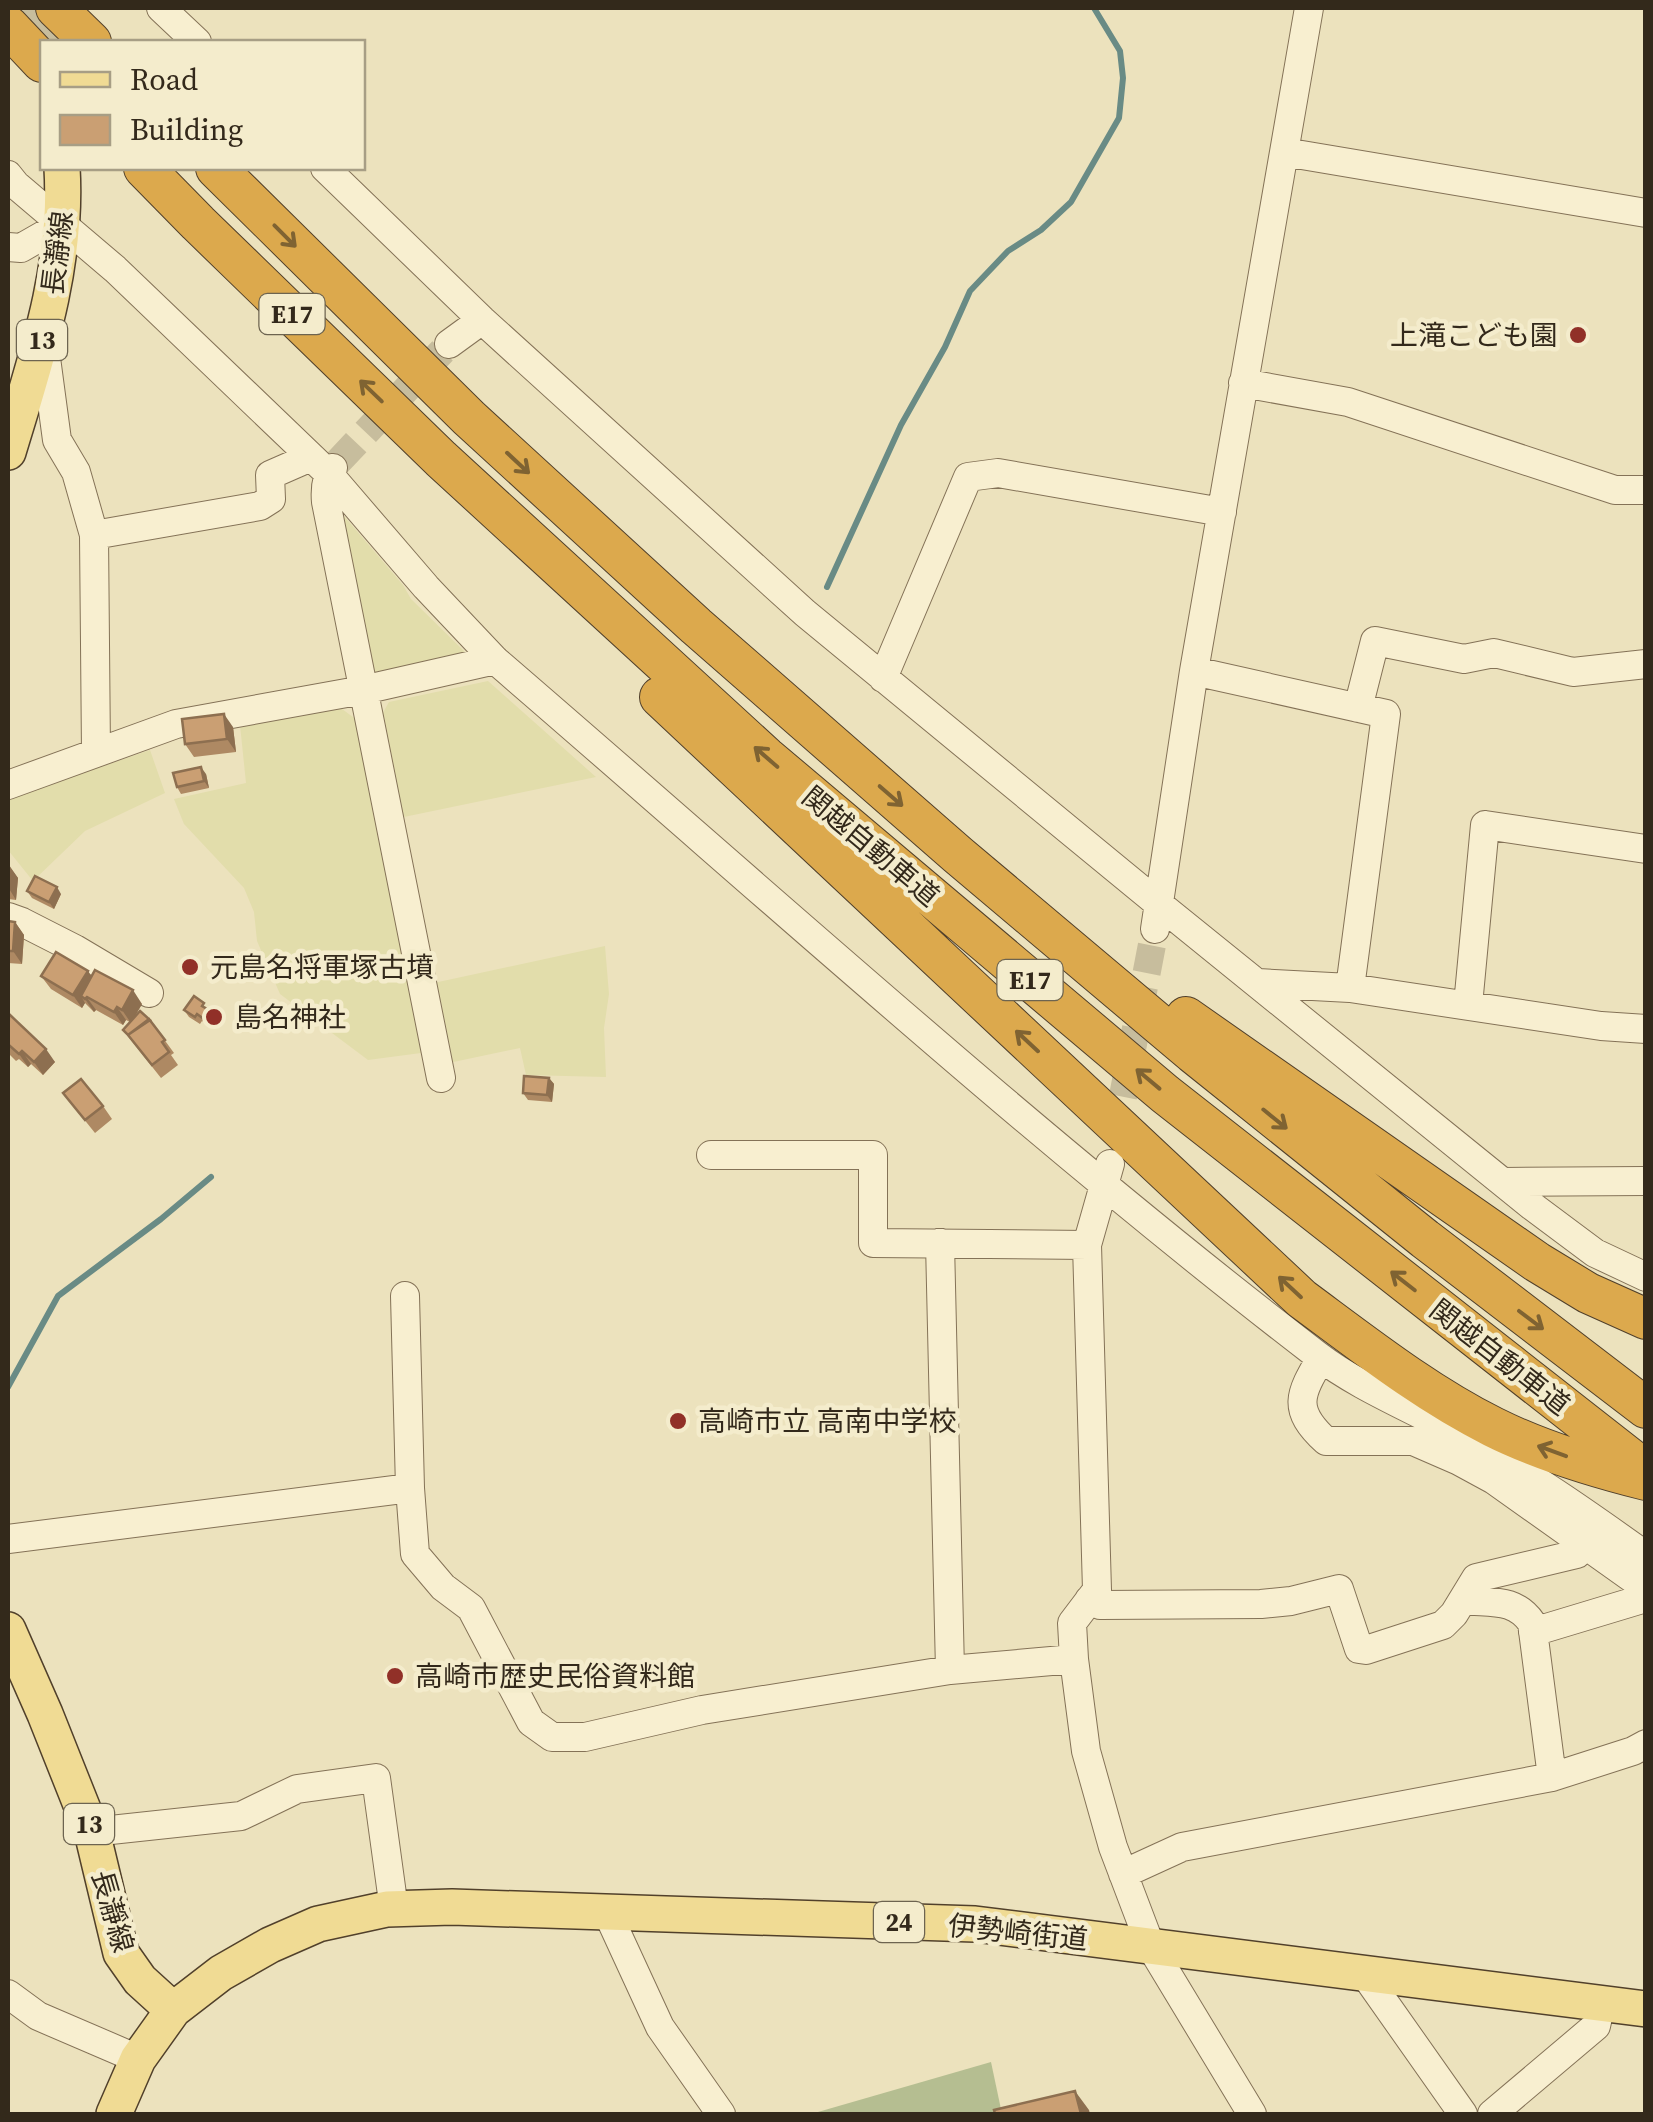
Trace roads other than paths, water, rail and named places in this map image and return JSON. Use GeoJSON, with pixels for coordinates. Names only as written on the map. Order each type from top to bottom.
{"type":"FeatureCollection","features":[{"type":"Feature","properties":{"kind":"highway"},"geometry":{"type":"LineString","coordinates":[[56,8],[89,40]]}},
{"type":"Feature","properties":{"kind":"highway"},"geometry":{"type":"LineString","coordinates":[[8,26],[40,60]]}},
{"type":"Feature","properties":{"kind":"highway","name":"関越自動車道"},"geometry":{"type":"LineString","coordinates":[[146,170],[441,459],[766,757],[1181,1106],[1646,1470]]}},
{"type":"Feature","properties":{"kind":"highway","name":"関越自動車道"},"geometry":{"type":"LineString","coordinates":[[218,170],[483,431],[696,626],[958,855],[1208,1066],[1646,1408]]}},
{"type":"Feature","properties":{"kind":"highway"},"geometry":{"type":"LineString","coordinates":[[441,459],[650,687],[1302,1298],[1445,1399],[1493,1427],[1596,1468],[1646,1480]]}},
{"type":"Feature","properties":{"kind":"highway"},"geometry":{"type":"LineString","coordinates":[[958,855],[1538,1262],[1588,1292],[1646,1318]]}},
{"type":"Feature","properties":{"kind":"main road","name":"長瀞線"},"geometry":{"type":"LineString","coordinates":[[8,452],[55,288],[63,224],[62,170]]}},
{"type":"Feature","properties":{"kind":"main road","name":"長瀞線"},"geometry":{"type":"LineString","coordinates":[[8,1630],[92,1832],[121,1953],[140,1980],[173,2010]]}},
{"type":"Feature","properties":{"kind":"main road","name":"伊勢崎街道"},"geometry":{"type":"LineString","coordinates":[[173,2010],[221,1973],[318,1924],[394,1910],[452,1907],[975,1924],[1646,2009]]}},
{"type":"Feature","properties":{"kind":"main road"},"geometry":{"type":"LineString","coordinates":[[114,2114],[138,2058],[173,2010]]}},
{"type":"Feature","properties":{"kind":"street"},"geometry":{"type":"LineString","coordinates":[[161,8],[195,40]]}},
{"type":"Feature","properties":{"kind":"street"},"geometry":{"type":"LineString","coordinates":[[1157,917],[1194,671],[1308,8]]}},
{"type":"Feature","properties":{"kind":"street"},"geometry":{"type":"LineString","coordinates":[[1284,152],[1646,213]]}},
{"type":"Feature","properties":{"kind":"street"},"geometry":{"type":"LineString","coordinates":[[328,170],[482,320],[804,614],[884,678],[1157,917],[1258,983],[1502,1182],[1596,1252],[1646,1277]]}},
{"type":"Feature","properties":{"kind":"street"},"geometry":{"type":"LineString","coordinates":[[8,175],[326,464],[426,587],[496,660],[1321,1358],[1510,1462],[1646,1556]]}},
{"type":"Feature","properties":{"kind":"street"},"geometry":{"type":"LineString","coordinates":[[8,247],[22,248],[63,224]]}},
{"type":"Feature","properties":{"kind":"street"},"geometry":{"type":"LineString","coordinates":[[448,344],[482,320]]}},
{"type":"Feature","properties":{"kind":"street"},"geometry":{"type":"LineString","coordinates":[[44,336],[58,440],[76,472],[94,535],[96,753]]}},
{"type":"Feature","properties":{"kind":"street"},"geometry":{"type":"LineString","coordinates":[[1244,383],[1348,402],[1616,490],[1646,490]]}},
{"type":"Feature","properties":{"kind":"street"},"geometry":{"type":"LineString","coordinates":[[94,535],[260,506],[271,498],[270,475],[326,464]]}},
{"type":"Feature","properties":{"kind":"street"},"geometry":{"type":"LineString","coordinates":[[326,464],[326,502],[441,1078]]}},
{"type":"Feature","properties":{"kind":"street"},"geometry":{"type":"LineString","coordinates":[[884,678],[968,477],[998,474],[1222,512]]}},
{"type":"Feature","properties":{"kind":"street"},"geometry":{"type":"LineString","coordinates":[[1358,708],[1375,641],[1464,659],[1494,653],[1573,672],[1646,664]]}},
{"type":"Feature","properties":{"kind":"street"},"geometry":{"type":"LineString","coordinates":[[8,785],[176,724],[363,690],[496,660]]}},
{"type":"Feature","properties":{"kind":"street"},"geometry":{"type":"LineString","coordinates":[[1194,671],[1386,714],[1350,988]]}},
{"type":"Feature","properties":{"kind":"street"},"geometry":{"type":"LineString","coordinates":[[1468,1005],[1485,825],[1646,850]]}},
{"type":"Feature","properties":{"kind":"street"},"geometry":{"type":"LineString","coordinates":[[8,917],[75,949],[150,993]]}},
{"type":"Feature","properties":{"kind":"street"},"geometry":{"type":"LineString","coordinates":[[1258,983],[1350,988],[1602,1026],[1646,1029]]}},
{"type":"Feature","properties":{"kind":"street"},"geometry":{"type":"LineString","coordinates":[[711,1156],[873,1156],[872,1244],[1087,1245]]}},
{"type":"Feature","properties":{"kind":"street"},"geometry":{"type":"LineString","coordinates":[[1108,1175],[1087,1245],[1097,1590],[1072,1623],[1086,1751],[1113,1847],[1152,1947],[1252,2114]]}},
{"type":"Feature","properties":{"kind":"street"},"geometry":{"type":"LineString","coordinates":[[1502,1182],[1646,1181]]}},
{"type":"Feature","properties":{"kind":"street"},"geometry":{"type":"LineString","coordinates":[[940,1244],[950,1670]]}},
{"type":"Feature","properties":{"kind":"street"},"geometry":{"type":"LineString","coordinates":[[404,1296],[414,1554],[443,1586],[472,1608],[531,1722],[552,1738],[585,1738],[702,1710],[950,1670],[1074,1659]]}},
{"type":"Feature","properties":{"kind":"street"},"geometry":{"type":"LineString","coordinates":[[1321,1358],[1304,1388],[1302,1404],[1313,1429],[1326,1440],[1413,1440],[1459,1461],[1494,1480],[1646,1588]]}},
{"type":"Feature","properties":{"kind":"street"},"geometry":{"type":"LineString","coordinates":[[8,1539],[410,1488]]}},
{"type":"Feature","properties":{"kind":"street"},"geometry":{"type":"LineString","coordinates":[[1089,1600],[1100,1604],[1242,1605],[1291,1601],[1339,1589],[1359,1649],[1366,1650],[1443,1625],[1476,1578],[1578,1554],[1586,1545]]}},
{"type":"Feature","properties":{"kind":"street"},"geometry":{"type":"LineString","coordinates":[[1534,1632],[1646,1596]]}},
{"type":"Feature","properties":{"kind":"street"},"geometry":{"type":"LineString","coordinates":[[1464,1600],[1514,1606],[1524,1611],[1532,1623],[1552,1777]]}},
{"type":"Feature","properties":{"kind":"street"},"geometry":{"type":"LineString","coordinates":[[1123,1874],[1182,1846],[1552,1777],[1646,1744]]}},
{"type":"Feature","properties":{"kind":"street"},"geometry":{"type":"LineString","coordinates":[[92,1832],[241,1816],[297,1789],[376,1778],[394,1910]]}},
{"type":"Feature","properties":{"kind":"street"},"geometry":{"type":"LineString","coordinates":[[607,1912],[660,2027],[721,2114]]}},
{"type":"Feature","properties":{"kind":"street"},"geometry":{"type":"LineString","coordinates":[[1363,1972],[1463,2114]]}},
{"type":"Feature","properties":{"kind":"street"},"geometry":{"type":"LineString","coordinates":[[8,1994],[38,2016],[138,2058]]}},
{"type":"Feature","properties":{"kind":"street"},"geometry":{"type":"LineString","coordinates":[[1492,2114],[1596,2026],[1601,2004]]}},
{"type":"Feature","properties":{"kind":"waterway"},"geometry":{"type":"LineString","coordinates":[[827,587],[901,425],[945,347],[970,291],[1008,251],[1041,230],[1071,202],[1119,118],[1123,78],[1120,51],[1094,8]]}},
{"type":"Feature","properties":{"kind":"waterway"},"geometry":{"type":"LineString","coordinates":[[8,1387],[58,1296],[211,1177]]}},
{"type":"Feature","properties":{"kind":"tunnel"},"geometry":{"type":"LineString","coordinates":[[34,8],[40,40]]}},
{"type":"Feature","properties":{"kind":"tunnel"},"geometry":{"type":"LineString","coordinates":[[337,463],[449,344]]}},
{"type":"Feature","properties":{"kind":"tunnel"},"geometry":{"type":"LineString","coordinates":[[1115,1138],[1155,929]]}},
{"type":"Feature","properties":{"kind":"place","name":"上滝こども園"},"geometry":{"type":"Point","coordinates":[1578,335]}},
{"type":"Feature","properties":{"kind":"place","name":"元島名将軍塚古墳"},"geometry":{"type":"Point","coordinates":[190,967]}},
{"type":"Feature","properties":{"kind":"place","name":"島名神社"},"geometry":{"type":"Point","coordinates":[214,1017]}},
{"type":"Feature","properties":{"kind":"place","name":"高崎市立 高南中学校"},"geometry":{"type":"Point","coordinates":[678,1421]}},
{"type":"Feature","properties":{"kind":"place","name":"高崎市歴史民俗資料館"},"geometry":{"type":"Point","coordinates":[395,1676]}}]}
